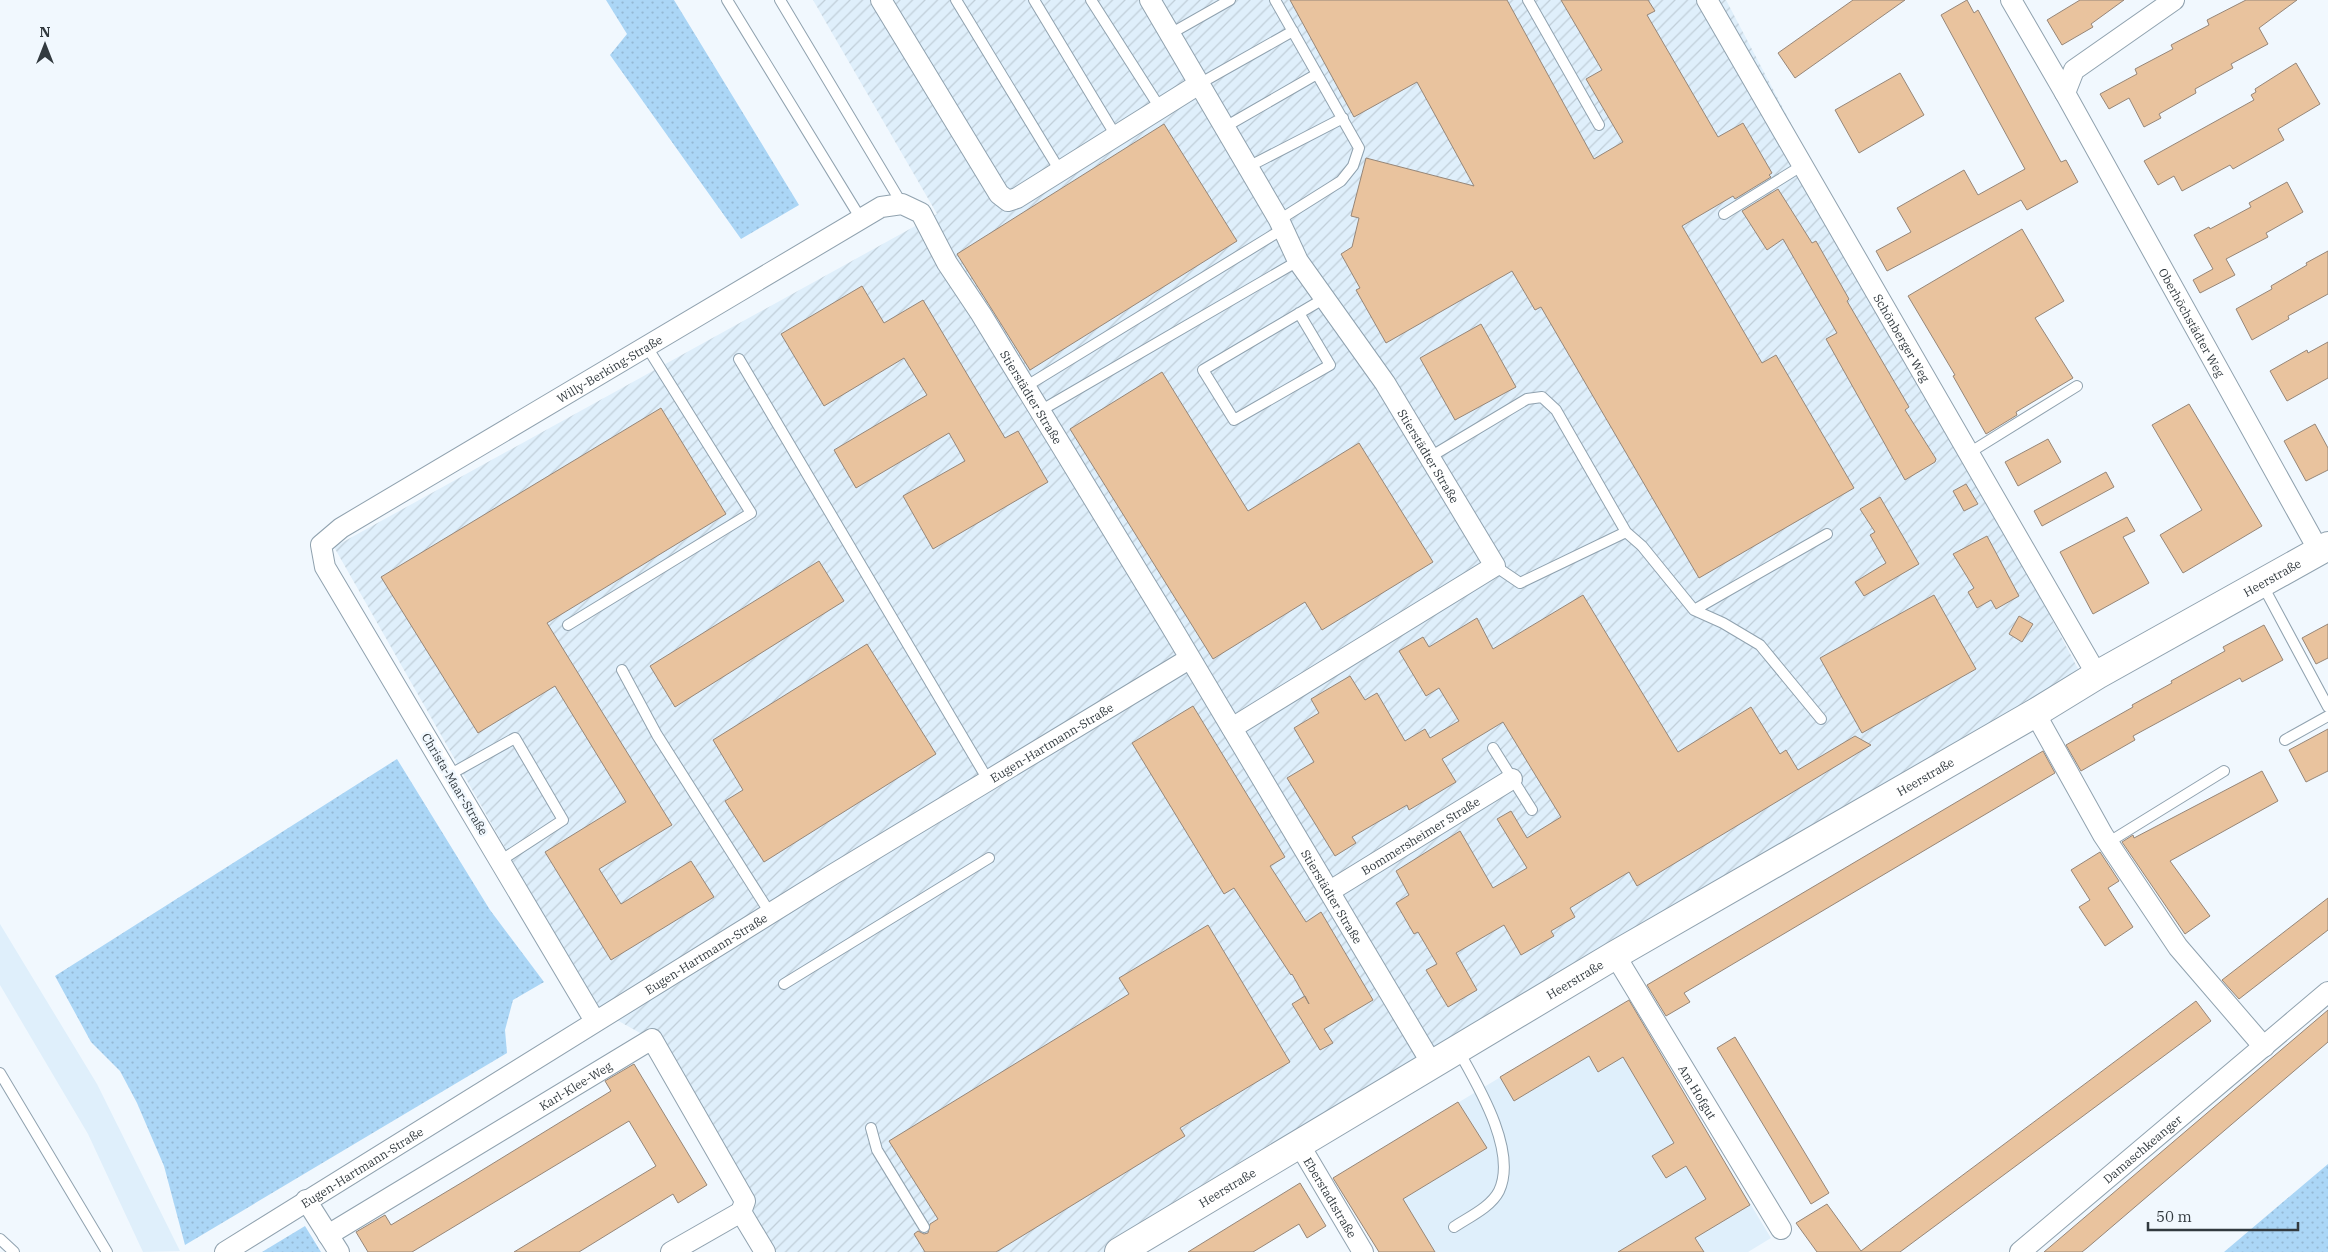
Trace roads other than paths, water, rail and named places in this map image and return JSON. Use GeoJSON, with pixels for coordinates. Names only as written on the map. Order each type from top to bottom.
{"type":"FeatureCollection","features":[{"type":"Feature","properties":{"kind":"main road","name":"Heerstraße"},"geometry":{"type":"LineString","coordinates":[[1119,1252],[1615,955],[2035,713],[2097,675],[2323,548]]}},
{"type":"Feature","properties":{"kind":"street"},"geometry":{"type":"LineString","coordinates":[[881,0],[998,194],[1008,201],[1017,198],[1199,84]]}},
{"type":"Feature","properties":{"kind":"street","name":"Stierstädter Straße"},"geometry":{"type":"LineString","coordinates":[[1150,0],[1281,224],[1298,261],[1385,383],[1495,566]]}},
{"type":"Feature","properties":{"kind":"street","name":"Oberhöchstädter Weg"},"geometry":{"type":"LineString","coordinates":[[2011,0],[2323,548]]}},
{"type":"Feature","properties":{"kind":"street"},"geometry":{"type":"LineString","coordinates":[[2065,93],[2074,70],[2174,0]]}},
{"type":"Feature","properties":{"kind":"street","name":"Schönberger Weg"},"geometry":{"type":"LineString","coordinates":[[1710,1],[1803,166],[2097,675]]}},
{"type":"Feature","properties":{"kind":"street","name":"Willy-Berking-Straße"},"geometry":{"type":"LineString","coordinates":[[321,545],[341,528],[861,218],[881,207],[902,204]]}},
{"type":"Feature","properties":{"kind":"street","name":"Stierstädter Straße"},"geometry":{"type":"LineString","coordinates":[[902,204],[920,214],[947,262],[1040,411],[1232,728],[1432,1064]]}},
{"type":"Feature","properties":{"kind":"street","name":"Christa-Maar-Straße"},"geometry":{"type":"LineString","coordinates":[[321,545],[326,566],[595,1021]]}},
{"type":"Feature","properties":{"kind":"street"},"geometry":{"type":"LineString","coordinates":[[1232,728],[1495,566]]}},
{"type":"Feature","properties":{"kind":"street","name":"Eugen-Hartmann-Straße"},"geometry":{"type":"LineString","coordinates":[[225,1252],[770,913],[1189,659]]}},
{"type":"Feature","properties":{"kind":"street"},"geometry":{"type":"LineString","coordinates":[[2035,713],[2106,838],[2178,947],[2264,1047]]}},
{"type":"Feature","properties":{"kind":"street","name":"Bommersheimer Straße"},"geometry":{"type":"LineString","coordinates":[[1330,891],[1512,779]]}},
{"type":"Feature","properties":{"kind":"street","name":"Am Hofgut"},"geometry":{"type":"LineString","coordinates":[[1615,955],[1781,1229]]}},
{"type":"Feature","properties":{"kind":"street","name":"Damaschkeanger"},"geometry":{"type":"LineString","coordinates":[[2020,1252],[2328,992]]}},
{"type":"Feature","properties":{"kind":"street","name":"Karl-Klee-Weg"},"geometry":{"type":"LineString","coordinates":[[328,1235],[652,1039],[745,1201],[741,1212],[765,1252]]}},
{"type":"Feature","properties":{"kind":"street","name":"Eberstadtstraße"},"geometry":{"type":"LineString","coordinates":[[1299,1144],[1363,1252]]}},
{"type":"Feature","properties":{"kind":"street"},"geometry":{"type":"LineString","coordinates":[[306,1200],[339,1252]]}},
{"type":"Feature","properties":{"kind":"street"},"geometry":{"type":"LineString","coordinates":[[671,1252],[741,1212]]}},
{"type":"Feature","properties":{"kind":"lane"},"geometry":{"type":"LineString","coordinates":[[727,0],[861,218]]}},
{"type":"Feature","properties":{"kind":"lane"},"geometry":{"type":"LineString","coordinates":[[780,0],[902,204]]}},
{"type":"Feature","properties":{"kind":"lane"},"geometry":{"type":"LineString","coordinates":[[956,0],[1060,171]]}},
{"type":"Feature","properties":{"kind":"lane"},"geometry":{"type":"LineString","coordinates":[[1034,0],[1116,136]]}},
{"type":"Feature","properties":{"kind":"lane"},"geometry":{"type":"LineString","coordinates":[[1091,0],[1160,108]]}},
{"type":"Feature","properties":{"kind":"lane"},"geometry":{"type":"LineString","coordinates":[[1170,34],[1230,0]]}},
{"type":"Feature","properties":{"kind":"lane"},"geometry":{"type":"LineString","coordinates":[[1025,387],[1281,224],[1341,181],[1353,166],[1359,148],[1276,0]]}},
{"type":"Feature","properties":{"kind":"lane"},"geometry":{"type":"LineString","coordinates":[[1528,0],[1598,125]]}},
{"type":"Feature","properties":{"kind":"lane"},"geometry":{"type":"LineString","coordinates":[[1199,84],[1293,31]]}},
{"type":"Feature","properties":{"kind":"lane"},"geometry":{"type":"LineString","coordinates":[[1225,127],[1317,74]]}},
{"type":"Feature","properties":{"kind":"lane"},"geometry":{"type":"LineString","coordinates":[[1248,168],[1343,118]]}},
{"type":"Feature","properties":{"kind":"lane"},"geometry":{"type":"LineString","coordinates":[[1724,214],[1803,166]]}},
{"type":"Feature","properties":{"kind":"lane"},"geometry":{"type":"LineString","coordinates":[[1040,411],[1298,261]]}},
{"type":"Feature","properties":{"kind":"lane"},"geometry":{"type":"LineString","coordinates":[[1299,313],[1330,365],[1234,420],[1203,370],[1299,313],[1325,298]]}},
{"type":"Feature","properties":{"kind":"lane"},"geometry":{"type":"LineString","coordinates":[[568,625],[751,514],[647,347]]}},
{"type":"Feature","properties":{"kind":"lane"},"geometry":{"type":"LineString","coordinates":[[739,359],[988,780]]}},
{"type":"Feature","properties":{"kind":"lane"},"geometry":{"type":"LineString","coordinates":[[1969,453],[2077,386]]}},
{"type":"Feature","properties":{"kind":"lane"},"geometry":{"type":"LineString","coordinates":[[1430,457],[1527,399],[1542,397],[1556,410],[1626,532],[1642,546],[1694,610],[1723,623],[1760,645],[1821,719]]}},
{"type":"Feature","properties":{"kind":"lane"},"geometry":{"type":"LineString","coordinates":[[1495,566],[1520,583],[1626,532]]}},
{"type":"Feature","properties":{"kind":"lane"},"geometry":{"type":"LineString","coordinates":[[1694,610],[1827,534]]}},
{"type":"Feature","properties":{"kind":"lane"},"geometry":{"type":"LineString","coordinates":[[2261,583],[2328,707]]}},
{"type":"Feature","properties":{"kind":"lane"},"geometry":{"type":"LineString","coordinates":[[622,670],[657,735],[770,913]]}},
{"type":"Feature","properties":{"kind":"lane"},"geometry":{"type":"LineString","coordinates":[[2285,740],[2328,716]]}},
{"type":"Feature","properties":{"kind":"lane"},"geometry":{"type":"LineString","coordinates":[[449,775],[515,738],[563,820],[500,860]]}},
{"type":"Feature","properties":{"kind":"lane"},"geometry":{"type":"LineString","coordinates":[[1493,748],[1532,810]]}},
{"type":"Feature","properties":{"kind":"lane"},"geometry":{"type":"LineString","coordinates":[[2106,838],[2224,771]]}},
{"type":"Feature","properties":{"kind":"lane"},"geometry":{"type":"LineString","coordinates":[[784,984],[989,858]]}},
{"type":"Feature","properties":{"kind":"lane"},"geometry":{"type":"LineString","coordinates":[[1454,1227],[1487,1206],[1499,1191],[1504,1165],[1492,1114],[1458,1049]]}},
{"type":"Feature","properties":{"kind":"lane"},"geometry":{"type":"LineString","coordinates":[[0,1073],[107,1252]]}},
{"type":"Feature","properties":{"kind":"lane"},"geometry":{"type":"LineString","coordinates":[[870,1128],[877,1150],[924,1227]]}},
{"type":"Feature","properties":{"kind":"lane"},"geometry":{"type":"LineString","coordinates":[[0,1239],[14,1252]]}}]}
